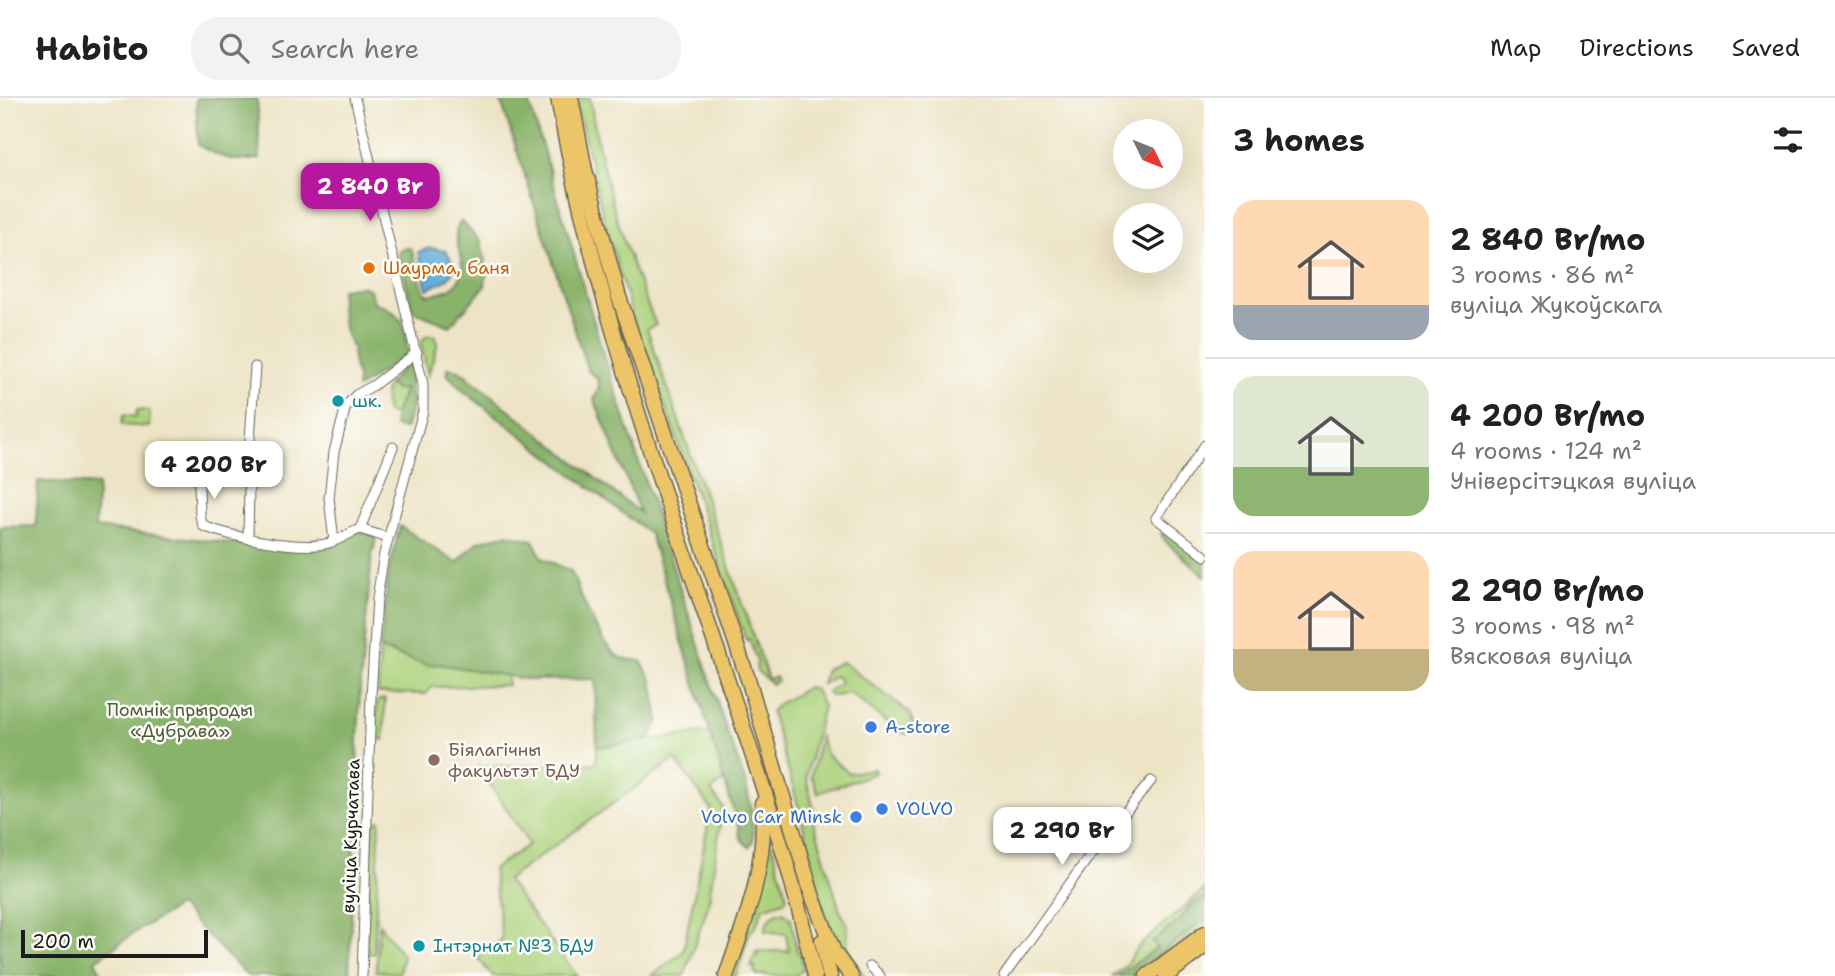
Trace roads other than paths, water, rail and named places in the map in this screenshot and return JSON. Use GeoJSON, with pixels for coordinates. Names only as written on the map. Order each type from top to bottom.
{"type":"FeatureCollection","features":[{"type":"Feature","properties":{"kind":"highway"},"geometry":{"type":"LineString","coordinates":[[558,98],[586,233],[619,353],[783,849],[815,976]]}},
{"type":"Feature","properties":{"kind":"highway"},"geometry":{"type":"LineString","coordinates":[[572,98],[585,170],[618,293],[749,682],[812,895],[830,976]]}},
{"type":"Feature","properties":{"kind":"highway"},"geometry":{"type":"LineString","coordinates":[[726,976],[748,911],[760,861],[763,812],[760,780]]}},
{"type":"Feature","properties":{"kind":"highway"},"geometry":{"type":"LineString","coordinates":[[812,895],[834,952],[851,976]]}},
{"type":"Feature","properties":{"kind":"highway"},"geometry":{"type":"LineString","coordinates":[[1147,976],[1205,933]]}},
{"type":"Feature","properties":{"kind":"highway"},"geometry":{"type":"LineString","coordinates":[[1167,976],[1205,946]]}},
{"type":"Feature","properties":{"kind":"highway"},"geometry":{"type":"LineString","coordinates":[[1183,976],[1205,953]]}},
{"type":"Feature","properties":{"kind":"street","name":"вуліца Курчатава"},"geometry":{"type":"LineString","coordinates":[[355,98],[423,384],[423,411],[388,538],[377,598],[362,976]]}},
{"type":"Feature","properties":{"kind":"street"},"geometry":{"type":"LineString","coordinates":[[334,541],[328,499],[334,452],[346,406],[356,395],[374,385],[417,352]]}},
{"type":"Feature","properties":{"kind":"street"},"geometry":{"type":"LineString","coordinates":[[248,536],[255,367]]}},
{"type":"Feature","properties":{"kind":"street"},"geometry":{"type":"LineString","coordinates":[[1205,444],[1156,518],[1205,556]]}},
{"type":"Feature","properties":{"kind":"street"},"geometry":{"type":"LineString","coordinates":[[360,529],[393,447]]}},
{"type":"Feature","properties":{"kind":"street"},"geometry":{"type":"LineString","coordinates":[[198,451],[200,516],[203,526],[222,533],[279,543],[312,544],[334,541],[360,529],[388,538]]}},
{"type":"Feature","properties":{"kind":"street"},"geometry":{"type":"LineString","coordinates":[[1004,976],[1088,858],[1151,781]]}},
{"type":"Feature","properties":{"kind":"street"},"geometry":{"type":"LineString","coordinates":[[870,967],[880,976]]}},
{"type":"Feature","properties":{"kind":"water"},"geometry":{"type":"Polygon","coordinates":[[[430,248],[446,251],[453,265],[446,280],[427,289],[418,252],[430,248]]]}},
{"type":"Feature","properties":{"kind":"place","name":"Шаурма, баня"},"geometry":{"type":"Point","coordinates":[369,268]}},
{"type":"Feature","properties":{"kind":"place","name":"шк."},"geometry":{"type":"Point","coordinates":[338,401]}},
{"type":"Feature","properties":{"kind":"place","name":"А-store"},"geometry":{"type":"Point","coordinates":[871,727]}},
{"type":"Feature","properties":{"kind":"place","name":"Біялагічны факультэт БДУ"},"geometry":{"type":"Point","coordinates":[434,760]}},
{"type":"Feature","properties":{"kind":"place","name":"VOLVO"},"geometry":{"type":"Point","coordinates":[882,809]}},
{"type":"Feature","properties":{"kind":"place","name":"Volvo Car Minsk"},"geometry":{"type":"Point","coordinates":[856,817]}},
{"type":"Feature","properties":{"kind":"place","name":"Інтэрнат №3 БДУ"},"geometry":{"type":"Point","coordinates":[419,946]}},
{"type":"Feature","properties":{"kind":"park label","name":"Помнік прыроды «Дубрава»"},"geometry":{"type":"Point","coordinates":[180,720]}}]}
